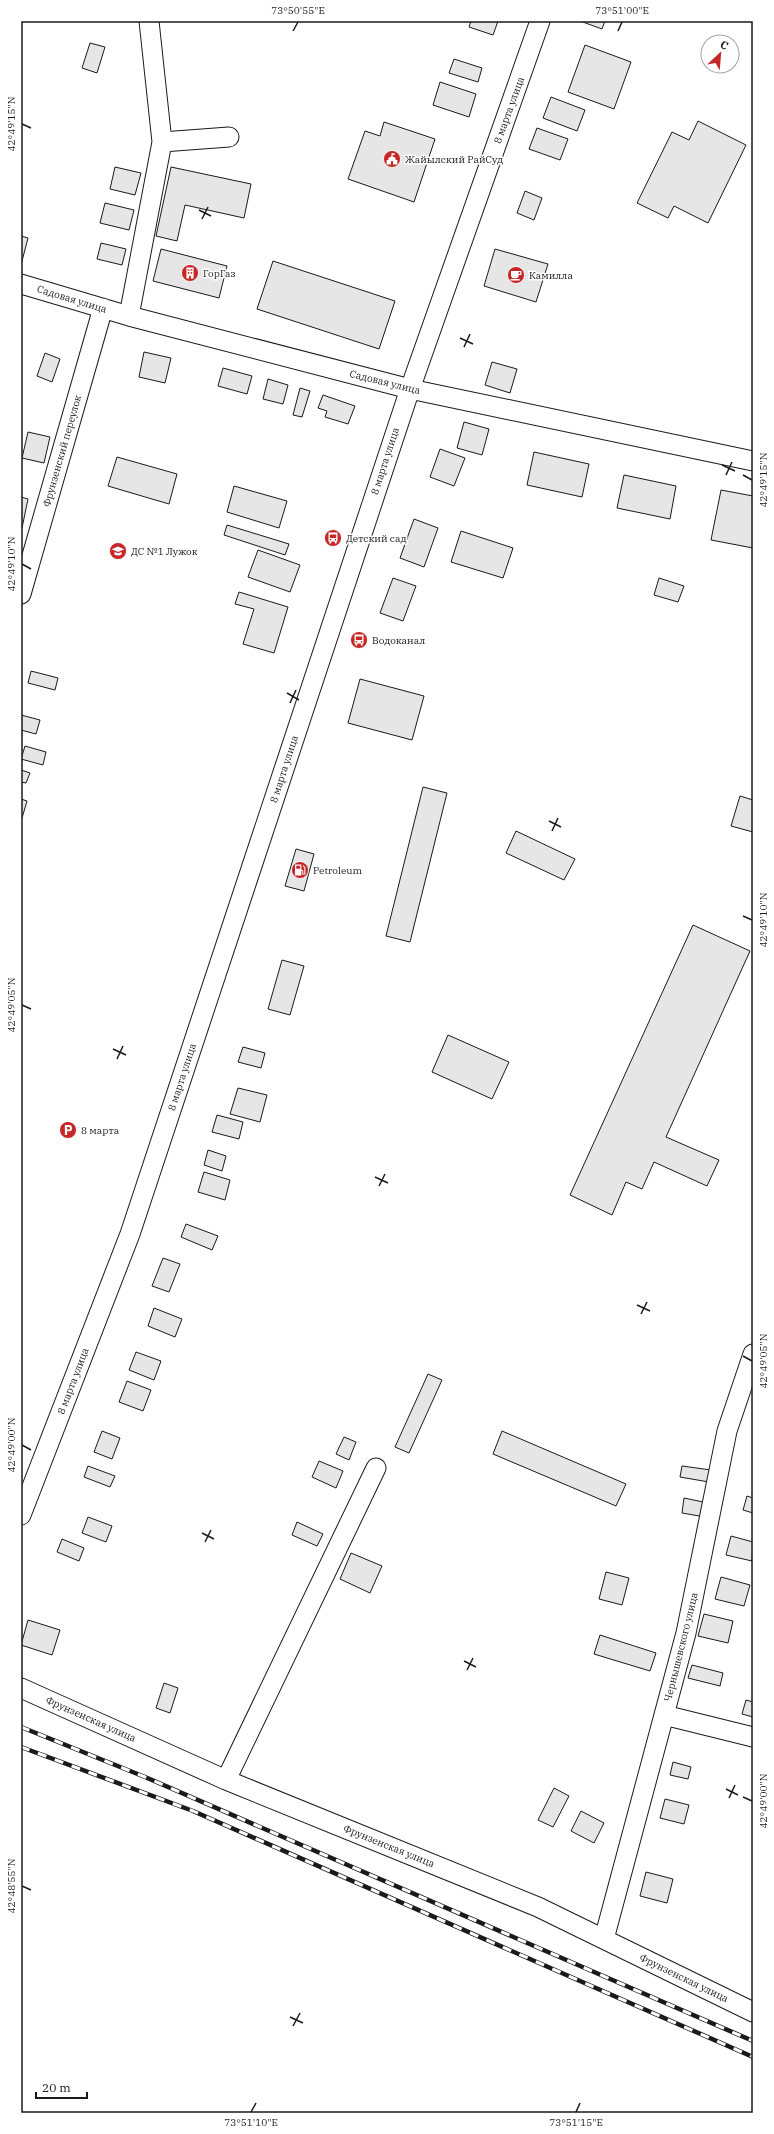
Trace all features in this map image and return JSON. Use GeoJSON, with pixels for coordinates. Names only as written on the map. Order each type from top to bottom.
{"type":"FeatureCollection","features":[{"type":"Feature","properties":{"kind":"street"},"geometry":{"type":"LineString","coordinates":[[129,316],[162,142],[149,21]]}},
{"type":"Feature","properties":{"kind":"street","name":"8 марта улица"},"geometry":{"type":"LineString","coordinates":[[21,1514],[130,1234],[410,389],[540,21]]}},
{"type":"Feature","properties":{"kind":"street"},"geometry":{"type":"LineString","coordinates":[[162,142],[229,138]]}},
{"type":"Feature","properties":{"kind":"street","name":"Садовая улица"},"geometry":{"type":"LineString","coordinates":[[21,284],[129,316],[410,389],[753,461]]}},
{"type":"Feature","properties":{"kind":"street","name":"Фрунзенский переулок"},"geometry":{"type":"LineString","coordinates":[[21,594],[103,308]]}},
{"type":"Feature","properties":{"kind":"street","name":"Чернышевского улица"},"geometry":{"type":"LineString","coordinates":[[604,1939],[686,1633],[726,1431],[753,1354]]}},
{"type":"Feature","properties":{"kind":"street"},"geometry":{"type":"LineString","coordinates":[[226,1780],[376,1468]]}},
{"type":"Feature","properties":{"kind":"street","name":"Фрунзенская улица"},"geometry":{"type":"LineString","coordinates":[[21,1688],[226,1780],[538,1907],[753,2012]]}},
{"type":"Feature","properties":{"kind":"street"},"geometry":{"type":"LineString","coordinates":[[664,1715],[753,1737]]}},
{"type":"Feature","properties":{"kind":"building"},"geometry":{"type":"Polygon","coordinates":[[[471,21],[498,21],[493,35],[469,27],[471,21]]]}},
{"type":"Feature","properties":{"kind":"building"},"geometry":{"type":"Polygon","coordinates":[[[580,21],[605,21],[602,29],[580,21]]]}},
{"type":"Feature","properties":{"kind":"building"},"geometry":{"type":"Polygon","coordinates":[[[90,43],[105,47],[97,73],[82,68],[90,43]]]}},
{"type":"Feature","properties":{"kind":"building"},"geometry":{"type":"Polygon","coordinates":[[[585,45],[631,62],[614,109],[568,92],[585,45]]]}},
{"type":"Feature","properties":{"kind":"building"},"geometry":{"type":"Polygon","coordinates":[[[454,59],[482,68],[478,82],[449,73],[454,59]]]}},
{"type":"Feature","properties":{"kind":"building"},"geometry":{"type":"Polygon","coordinates":[[[440,82],[476,94],[469,117],[433,105],[440,82]]]}},
{"type":"Feature","properties":{"kind":"building"},"geometry":{"type":"Polygon","coordinates":[[[551,97],[585,110],[577,131],[543,118],[551,97]]]}},
{"type":"Feature","properties":{"kind":"building"},"geometry":{"type":"Polygon","coordinates":[[[698,121],[746,145],[708,223],[674,206],[668,218],[637,203],[672,132],[689,140],[698,121]]]}},
{"type":"Feature","properties":{"kind":"building","name":"Жайылский РайСуд"},"geometry":{"type":"Polygon","coordinates":[[[384,122],[435,139],[414,202],[348,179],[365,131],[380,136],[384,122]]]}},
{"type":"Feature","properties":{"kind":"building"},"geometry":{"type":"Polygon","coordinates":[[[537,128],[568,139],[560,160],[529,149],[537,128]]]}},
{"type":"Feature","properties":{"kind":"building"},"geometry":{"type":"Polygon","coordinates":[[[115,167],[141,173],[135,195],[110,189],[115,167]]]}},
{"type":"Feature","properties":{"kind":"building"},"geometry":{"type":"Polygon","coordinates":[[[171,167],[251,184],[244,218],[185,205],[177,241],[156,236],[171,167]]]}},
{"type":"Feature","properties":{"kind":"building"},"geometry":{"type":"Polygon","coordinates":[[[525,191],[542,198],[534,220],[517,213],[525,191]]]}},
{"type":"Feature","properties":{"kind":"building"},"geometry":{"type":"Polygon","coordinates":[[[105,203],[134,210],[129,230],[100,223],[105,203]]]}},
{"type":"Feature","properties":{"kind":"building"},"geometry":{"type":"Polygon","coordinates":[[[21,236],[28,238],[21,265],[21,236]]]}},
{"type":"Feature","properties":{"kind":"building"},"geometry":{"type":"Polygon","coordinates":[[[101,243],[126,249],[122,265],[97,259],[101,243]]]}},
{"type":"Feature","properties":{"kind":"building","name":"ГорГаз"},"geometry":{"type":"Polygon","coordinates":[[[161,249],[227,266],[219,298],[153,281],[161,249]]]}},
{"type":"Feature","properties":{"kind":"building","name":"Камилла"},"geometry":{"type":"Polygon","coordinates":[[[495,249],[548,264],[536,302],[484,286],[495,249]]]}},
{"type":"Feature","properties":{"kind":"building"},"geometry":{"type":"Polygon","coordinates":[[[273,261],[395,301],[379,349],[257,309],[273,261]]]}},
{"type":"Feature","properties":{"kind":"building"},"geometry":{"type":"Polygon","coordinates":[[[144,352],[171,358],[165,383],[139,377],[144,352]]]}},
{"type":"Feature","properties":{"kind":"building"},"geometry":{"type":"Polygon","coordinates":[[[45,353],[60,359],[52,382],[37,376],[45,353]]]}},
{"type":"Feature","properties":{"kind":"building"},"geometry":{"type":"Polygon","coordinates":[[[492,362],[517,369],[510,393],[485,385],[492,362]]]}},
{"type":"Feature","properties":{"kind":"building"},"geometry":{"type":"Polygon","coordinates":[[[223,368],[252,376],[247,394],[218,386],[223,368]]]}},
{"type":"Feature","properties":{"kind":"building"},"geometry":{"type":"Polygon","coordinates":[[[268,379],[288,385],[283,404],[263,399],[268,379]]]}},
{"type":"Feature","properties":{"kind":"building"},"geometry":{"type":"Polygon","coordinates":[[[300,388],[310,391],[302,417],[293,415],[300,388]]]}},
{"type":"Feature","properties":{"kind":"building"},"geometry":{"type":"Polygon","coordinates":[[[323,395],[355,406],[348,424],[325,417],[327,411],[318,408],[323,395]]]}},
{"type":"Feature","properties":{"kind":"building"},"geometry":{"type":"Polygon","coordinates":[[[464,422],[489,429],[482,455],[457,448],[464,422]]]}},
{"type":"Feature","properties":{"kind":"building"},"geometry":{"type":"Polygon","coordinates":[[[28,432],[50,437],[44,463],[22,458],[28,432]]]}},
{"type":"Feature","properties":{"kind":"building"},"geometry":{"type":"Polygon","coordinates":[[[440,449],[465,458],[454,486],[430,477],[440,449]]]}},
{"type":"Feature","properties":{"kind":"building"},"geometry":{"type":"Polygon","coordinates":[[[534,452],[589,464],[582,497],[527,485],[534,452]]]}},
{"type":"Feature","properties":{"kind":"building"},"geometry":{"type":"Polygon","coordinates":[[[117,457],[177,474],[169,504],[108,486],[117,457]]]}},
{"type":"Feature","properties":{"kind":"building"},"geometry":{"type":"Polygon","coordinates":[[[624,475],[676,486],[670,519],[617,508],[624,475]]]}},
{"type":"Feature","properties":{"kind":"building"},"geometry":{"type":"Polygon","coordinates":[[[234,486],[287,501],[279,528],[227,512],[234,486]]]}},
{"type":"Feature","properties":{"kind":"building"},"geometry":{"type":"Polygon","coordinates":[[[721,490],[753,496],[753,548],[711,540],[721,490]]]}},
{"type":"Feature","properties":{"kind":"building"},"geometry":{"type":"Polygon","coordinates":[[[21,497],[28,499],[22,528],[21,528],[21,497]]]}},
{"type":"Feature","properties":{"kind":"building"},"geometry":{"type":"Polygon","coordinates":[[[414,519],[438,528],[424,567],[400,558],[414,519]]]}},
{"type":"Feature","properties":{"kind":"building"},"geometry":{"type":"Polygon","coordinates":[[[227,525],[289,544],[285,555],[224,535],[227,525]]]}},
{"type":"Feature","properties":{"kind":"building"},"geometry":{"type":"Polygon","coordinates":[[[461,531],[513,548],[503,578],[451,562],[461,531]]]}},
{"type":"Feature","properties":{"kind":"building"},"geometry":{"type":"Polygon","coordinates":[[[258,550],[300,565],[290,592],[248,577],[258,550]]]}},
{"type":"Feature","properties":{"kind":"building"},"geometry":{"type":"Polygon","coordinates":[[[393,578],[416,586],[403,621],[380,613],[393,578]]]}},
{"type":"Feature","properties":{"kind":"building"},"geometry":{"type":"Polygon","coordinates":[[[659,578],[684,586],[678,602],[654,595],[659,578]]]}},
{"type":"Feature","properties":{"kind":"building"},"geometry":{"type":"Polygon","coordinates":[[[239,592],[288,607],[274,653],[243,644],[254,609],[235,604],[239,592]]]}},
{"type":"Feature","properties":{"kind":"building"},"geometry":{"type":"Polygon","coordinates":[[[31,671],[58,678],[55,690],[28,683],[31,671]]]}},
{"type":"Feature","properties":{"kind":"building"},"geometry":{"type":"Polygon","coordinates":[[[360,679],[424,696],[412,740],[348,723],[360,679]]]}},
{"type":"Feature","properties":{"kind":"building"},"geometry":{"type":"Polygon","coordinates":[[[21,715],[40,720],[36,734],[21,730],[21,715]]]}},
{"type":"Feature","properties":{"kind":"building"},"geometry":{"type":"Polygon","coordinates":[[[25,746],[46,752],[43,765],[21,759],[25,746]]]}},
{"type":"Feature","properties":{"kind":"building"},"geometry":{"type":"Polygon","coordinates":[[[21,770],[30,773],[26,783],[21,782],[21,770]]]}},
{"type":"Feature","properties":{"kind":"building"},"geometry":{"type":"Polygon","coordinates":[[[423,787],[447,793],[410,942],[386,936],[423,787]]]}},
{"type":"Feature","properties":{"kind":"building"},"geometry":{"type":"Polygon","coordinates":[[[740,796],[753,800],[753,832],[731,826],[740,796]]]}},
{"type":"Feature","properties":{"kind":"building"},"geometry":{"type":"Polygon","coordinates":[[[21,799],[27,801],[22,818],[21,818],[21,799]]]}},
{"type":"Feature","properties":{"kind":"building"},"geometry":{"type":"Polygon","coordinates":[[[516,831],[575,859],[564,880],[506,853],[516,831]]]}},
{"type":"Feature","properties":{"kind":"building","name":"Petroleum"},"geometry":{"type":"Polygon","coordinates":[[[296,849],[314,854],[304,891],[285,886],[296,849]]]}},
{"type":"Feature","properties":{"kind":"building"},"geometry":{"type":"Polygon","coordinates":[[[693,925],[750,951],[666,1137],[719,1160],[707,1186],[654,1162],[642,1189],[626,1182],[612,1215],[570,1195],[693,925]]]}},
{"type":"Feature","properties":{"kind":"building"},"geometry":{"type":"Polygon","coordinates":[[[282,960],[304,966],[290,1015],[268,1009],[282,960]]]}},
{"type":"Feature","properties":{"kind":"building"},"geometry":{"type":"Polygon","coordinates":[[[448,1035],[509,1062],[492,1099],[432,1072],[448,1035]]]}},
{"type":"Feature","properties":{"kind":"building"},"geometry":{"type":"Polygon","coordinates":[[[243,1047],[265,1053],[261,1068],[238,1062],[243,1047]]]}},
{"type":"Feature","properties":{"kind":"building"},"geometry":{"type":"Polygon","coordinates":[[[238,1088],[267,1095],[260,1122],[230,1114],[238,1088]]]}},
{"type":"Feature","properties":{"kind":"building"},"geometry":{"type":"Polygon","coordinates":[[[217,1115],[243,1122],[239,1139],[212,1132],[217,1115]]]}},
{"type":"Feature","properties":{"kind":"building"},"geometry":{"type":"Polygon","coordinates":[[[208,1150],[226,1156],[222,1171],[204,1165],[208,1150]]]}},
{"type":"Feature","properties":{"kind":"building"},"geometry":{"type":"Polygon","coordinates":[[[204,1172],[230,1180],[225,1200],[198,1192],[204,1172]]]}},
{"type":"Feature","properties":{"kind":"building"},"geometry":{"type":"Polygon","coordinates":[[[186,1224],[218,1236],[212,1250],[181,1237],[186,1224]]]}},
{"type":"Feature","properties":{"kind":"building"},"geometry":{"type":"Polygon","coordinates":[[[163,1258],[180,1264],[169,1292],[152,1286],[163,1258]]]}},
{"type":"Feature","properties":{"kind":"building"},"geometry":{"type":"Polygon","coordinates":[[[154,1308],[182,1319],[175,1337],[148,1326],[154,1308]]]}},
{"type":"Feature","properties":{"kind":"building"},"geometry":{"type":"Polygon","coordinates":[[[136,1352],[161,1361],[154,1380],[129,1370],[136,1352]]]}},
{"type":"Feature","properties":{"kind":"building"},"geometry":{"type":"Polygon","coordinates":[[[428,1374],[442,1380],[409,1453],[395,1447],[428,1374]]]}},
{"type":"Feature","properties":{"kind":"building"},"geometry":{"type":"Polygon","coordinates":[[[127,1381],[151,1390],[143,1411],[119,1402],[127,1381]]]}},
{"type":"Feature","properties":{"kind":"building"},"geometry":{"type":"Polygon","coordinates":[[[102,1431],[120,1438],[112,1459],[94,1452],[102,1431]]]}},
{"type":"Feature","properties":{"kind":"building"},"geometry":{"type":"Polygon","coordinates":[[[502,1431],[626,1484],[616,1506],[493,1454],[502,1431]]]}},
{"type":"Feature","properties":{"kind":"building"},"geometry":{"type":"Polygon","coordinates":[[[344,1437],[356,1442],[349,1460],[336,1454],[344,1437]]]}},
{"type":"Feature","properties":{"kind":"building"},"geometry":{"type":"Polygon","coordinates":[[[319,1461],[343,1471],[336,1488],[312,1477],[319,1461]]]}},
{"type":"Feature","properties":{"kind":"building"},"geometry":{"type":"Polygon","coordinates":[[[88,1466],[115,1476],[110,1487],[84,1477],[88,1466]]]}},
{"type":"Feature","properties":{"kind":"building"},"geometry":{"type":"Polygon","coordinates":[[[682,1466],[711,1470],[709,1482],[680,1477],[682,1466]]]}},
{"type":"Feature","properties":{"kind":"building"},"geometry":{"type":"Polygon","coordinates":[[[747,1496],[753,1498],[753,1513],[743,1510],[747,1496]]]}},
{"type":"Feature","properties":{"kind":"building"},"geometry":{"type":"Polygon","coordinates":[[[684,1498],[708,1503],[705,1517],[682,1513],[684,1498]]]}},
{"type":"Feature","properties":{"kind":"building"},"geometry":{"type":"Polygon","coordinates":[[[88,1517],[112,1526],[106,1542],[82,1533],[88,1517]]]}},
{"type":"Feature","properties":{"kind":"building"},"geometry":{"type":"Polygon","coordinates":[[[297,1522],[323,1534],[317,1546],[292,1535],[297,1522]]]}},
{"type":"Feature","properties":{"kind":"building"},"geometry":{"type":"Polygon","coordinates":[[[731,1536],[753,1542],[752,1561],[726,1555],[731,1536]]]}},
{"type":"Feature","properties":{"kind":"building"},"geometry":{"type":"Polygon","coordinates":[[[62,1539],[84,1548],[79,1561],[57,1552],[62,1539]]]}},
{"type":"Feature","properties":{"kind":"building"},"geometry":{"type":"Polygon","coordinates":[[[351,1553],[382,1566],[370,1593],[340,1579],[351,1553]]]}},
{"type":"Feature","properties":{"kind":"building"},"geometry":{"type":"Polygon","coordinates":[[[606,1572],[629,1578],[622,1605],[599,1599],[606,1572]]]}},
{"type":"Feature","properties":{"kind":"building"},"geometry":{"type":"Polygon","coordinates":[[[721,1577],[750,1585],[744,1606],[715,1599],[721,1577]]]}},
{"type":"Feature","properties":{"kind":"building"},"geometry":{"type":"Polygon","coordinates":[[[704,1614],[733,1621],[728,1643],[698,1636],[704,1614]]]}},
{"type":"Feature","properties":{"kind":"building"},"geometry":{"type":"Polygon","coordinates":[[[28,1620],[60,1630],[52,1655],[21,1645],[28,1620]]]}},
{"type":"Feature","properties":{"kind":"building"},"geometry":{"type":"Polygon","coordinates":[[[600,1635],[656,1653],[650,1671],[594,1654],[600,1635]]]}},
{"type":"Feature","properties":{"kind":"building"},"geometry":{"type":"Polygon","coordinates":[[[692,1665],[723,1673],[720,1686],[688,1678],[692,1665]]]}},
{"type":"Feature","properties":{"kind":"building"},"geometry":{"type":"Polygon","coordinates":[[[164,1683],[178,1688],[170,1713],[156,1708],[164,1683]]]}},
{"type":"Feature","properties":{"kind":"building"},"geometry":{"type":"Polygon","coordinates":[[[746,1700],[753,1702],[753,1717],[742,1714],[746,1700]]]}},
{"type":"Feature","properties":{"kind":"building"},"geometry":{"type":"Polygon","coordinates":[[[673,1762],[691,1767],[688,1779],[670,1775],[673,1762]]]}},
{"type":"Feature","properties":{"kind":"building"},"geometry":{"type":"Polygon","coordinates":[[[554,1788],[569,1796],[553,1827],[538,1820],[554,1788]]]}},
{"type":"Feature","properties":{"kind":"building"},"geometry":{"type":"Polygon","coordinates":[[[665,1799],[689,1805],[684,1824],[660,1818],[665,1799]]]}},
{"type":"Feature","properties":{"kind":"building"},"geometry":{"type":"Polygon","coordinates":[[[581,1811],[604,1823],[594,1843],[571,1831],[581,1811]]]}},
{"type":"Feature","properties":{"kind":"building"},"geometry":{"type":"Polygon","coordinates":[[[646,1872],[673,1879],[667,1903],[640,1896],[646,1872]]]}},
{"type":"Feature","properties":{"kind":"railway"},"geometry":{"type":"LineString","coordinates":[[21,1727],[145,1777],[753,2041]]}},
{"type":"Feature","properties":{"kind":"railway"},"geometry":{"type":"LineString","coordinates":[[21,1747],[193,1811],[753,2057]]}},
{"type":"Feature","properties":{"kind":"place","name":"Жайылский РайСуд"},"geometry":{"type":"Point","coordinates":[392,159]}},
{"type":"Feature","properties":{"kind":"place","name":"ГорГаз"},"geometry":{"type":"Point","coordinates":[190,273]}},
{"type":"Feature","properties":{"kind":"place","name":"Камилла"},"geometry":{"type":"Point","coordinates":[516,275]}},
{"type":"Feature","properties":{"kind":"place","name":"Детский сад"},"geometry":{"type":"Point","coordinates":[333,538]}},
{"type":"Feature","properties":{"kind":"place","name":"ДС №1 Лужок"},"geometry":{"type":"Point","coordinates":[118,551]}},
{"type":"Feature","properties":{"kind":"place","name":"Водоканал"},"geometry":{"type":"Point","coordinates":[359,640]}},
{"type":"Feature","properties":{"kind":"place","name":"Petroleum"},"geometry":{"type":"Point","coordinates":[300,870]}},
{"type":"Feature","properties":{"kind":"place","name":"8 марта"},"geometry":{"type":"Point","coordinates":[68,1130]}}]}
